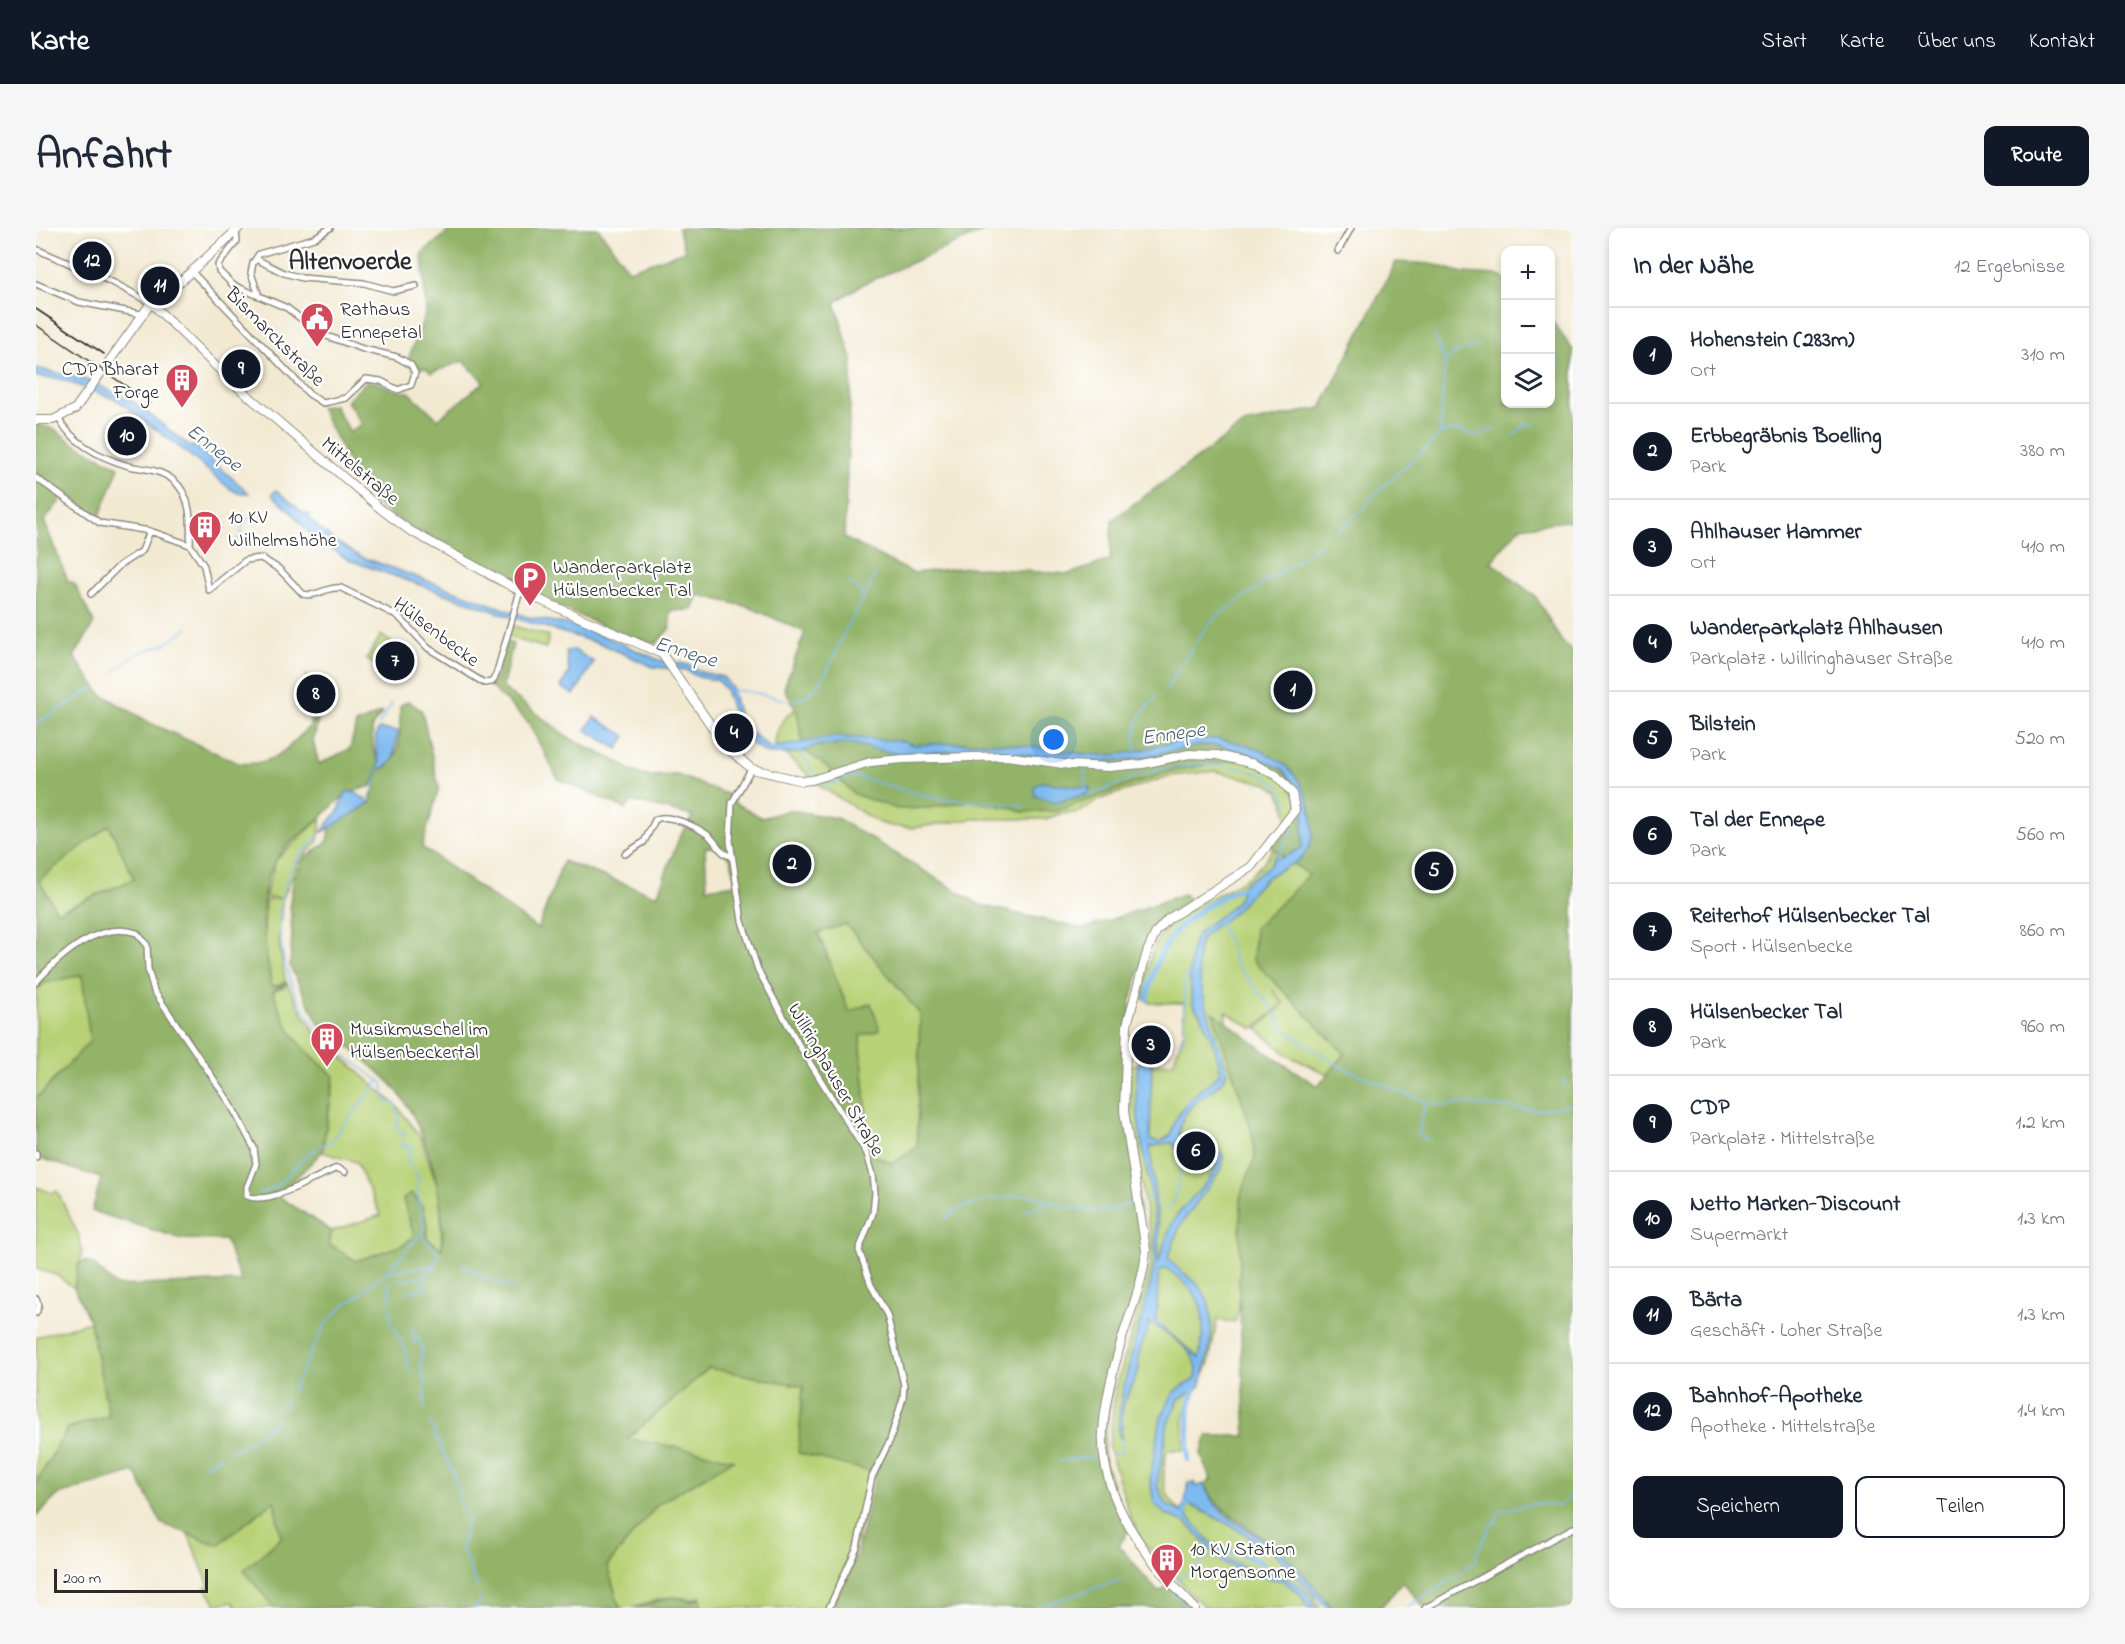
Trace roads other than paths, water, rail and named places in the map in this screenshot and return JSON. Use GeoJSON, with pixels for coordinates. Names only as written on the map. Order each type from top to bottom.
{"type":"FeatureCollection","features":[{"type":"Feature","properties":{"kind":"street"},"geometry":{"type":"LineString","coordinates":[[258,293],[251,273],[256,259],[264,252],[314,238],[330,228]]}},
{"type":"Feature","properties":{"kind":"street"},"geometry":{"type":"LineString","coordinates":[[1338,251],[1351,228]]}},
{"type":"Feature","properties":{"kind":"street"},"geometry":{"type":"LineString","coordinates":[[237,229],[237,241],[219,262],[219,271],[234,285],[258,293]]}},
{"type":"Feature","properties":{"kind":"street"},"geometry":{"type":"LineString","coordinates":[[36,420],[58,418],[75,409],[141,314],[151,303],[192,272],[237,229]]}},
{"type":"Feature","properties":{"kind":"street","name":"Mittelstraße"},"geometry":{"type":"LineString","coordinates":[[36,249],[114,283],[151,303],[232,382],[382,510],[438,548],[520,591],[653,650],[669,660],[725,746],[751,769]]}},
{"type":"Feature","properties":{"kind":"street"},"geometry":{"type":"LineString","coordinates":[[256,259],[284,273],[302,278],[364,283],[393,291],[416,286]]}},
{"type":"Feature","properties":{"kind":"street","name":"Bismarckstraße"},"geometry":{"type":"LineString","coordinates":[[192,272],[309,394],[323,403],[346,398],[366,379],[381,381],[398,390],[408,389],[414,382],[414,370],[398,357],[363,349],[321,334],[287,308],[258,293]]}},
{"type":"Feature","properties":{"kind":"street"},"geometry":{"type":"LineString","coordinates":[[36,284],[79,302],[141,314]]}},
{"type":"Feature","properties":{"kind":"street"},"geometry":{"type":"LineString","coordinates":[[36,478],[100,523],[150,531],[190,545],[191,514],[174,480],[153,471],[127,465],[94,451],[74,440],[58,418]]}},
{"type":"Feature","properties":{"kind":"street"},"geometry":{"type":"LineString","coordinates":[[91,594],[120,565],[142,551],[150,531]]}},
{"type":"Feature","properties":{"kind":"street","name":"Hülsenbecke"},"geometry":{"type":"LineString","coordinates":[[190,545],[204,566],[208,590],[246,560],[261,558],[279,569],[303,594],[312,595],[332,586],[341,588],[398,616],[428,648],[484,683],[492,682],[496,675],[520,591]]}},
{"type":"Feature","properties":{"kind":"street"},"geometry":{"type":"LineString","coordinates":[[751,769],[788,778],[816,779],[870,762],[985,755],[1085,767],[1137,765],[1189,754],[1217,755],[1268,770],[1281,780],[1295,803],[1295,810],[1251,867],[1234,880],[1179,910],[1156,932],[1147,952],[1127,1024],[1125,1119],[1146,1250],[1144,1269],[1111,1380],[1103,1432],[1104,1455],[1130,1532],[1165,1577],[1195,1608]]}},
{"type":"Feature","properties":{"kind":"street","name":"Willringhauser Straße"},"geometry":{"type":"LineString","coordinates":[[751,769],[732,803],[730,840],[742,921],[758,970],[844,1122],[863,1145],[870,1164],[875,1192],[873,1213],[859,1250],[871,1285],[887,1316],[902,1372],[903,1398],[890,1440],[872,1477],[857,1547],[830,1608]]}},
{"type":"Feature","properties":{"kind":"street"},"geometry":{"type":"LineString","coordinates":[[625,854],[644,842],[655,820],[666,817],[700,830],[725,855],[732,856]]}},
{"type":"Feature","properties":{"kind":"street"},"geometry":{"type":"LineString","coordinates":[[36,982],[57,960],[84,941],[114,930],[137,933],[147,945],[148,969],[154,991],[230,1103],[254,1148],[256,1164],[247,1187],[247,1197],[254,1199],[269,1197],[337,1168],[345,1172]]}},
{"type":"Feature","properties":{"kind":"street"},"geometry":{"type":"LineString","coordinates":[[36,1299],[39,1305],[36,1313]]}},
{"type":"Feature","properties":{"kind":"street"},"geometry":{"type":"LineString","coordinates":[[1425,1608],[1573,1528]]}},
{"type":"Feature","properties":{"kind":"water"},"geometry":{"type":"Polygon","coordinates":[[[36,368],[90,381],[135,403],[192,448],[194,445],[249,493],[238,493],[229,488],[117,400],[60,379],[36,377],[36,368]]]}},
{"type":"Feature","properties":{"kind":"water"},"geometry":{"type":"Polygon","coordinates":[[[276,490],[305,514],[310,514],[310,520],[333,540],[359,556],[527,617],[583,627],[659,660],[689,665],[701,672],[723,677],[731,687],[739,717],[751,732],[770,748],[835,737],[904,741],[914,745],[1000,743],[1091,755],[1115,755],[1184,740],[1217,739],[1252,747],[1268,754],[1294,775],[1306,795],[1312,815],[1313,829],[1308,849],[1295,863],[1265,879],[1229,917],[1210,930],[1200,943],[1198,970],[1227,1071],[1224,1079],[1187,1112],[1181,1122],[1179,1134],[1186,1141],[1210,1141],[1223,1155],[1222,1168],[1181,1224],[1168,1257],[1199,1286],[1206,1297],[1210,1309],[1211,1335],[1200,1387],[1179,1399],[1168,1423],[1157,1485],[1167,1505],[1186,1514],[1213,1545],[1218,1545],[1216,1549],[1228,1559],[1242,1566],[1283,1577],[1296,1583],[1307,1593],[1316,1608],[1309,1608],[1299,1593],[1284,1581],[1247,1574],[1222,1562],[1187,1523],[1165,1514],[1154,1503],[1150,1479],[1161,1417],[1175,1391],[1195,1379],[1197,1370],[1195,1362],[1183,1346],[1150,1322],[1138,1356],[1139,1370],[1123,1405],[1121,1439],[1118,1429],[1130,1360],[1153,1272],[1155,1246],[1151,1194],[1138,1116],[1136,1090],[1138,1064],[1141,1060],[1152,1060],[1150,1140],[1160,1142],[1171,1135],[1178,1114],[1184,1106],[1220,1073],[1213,1044],[1193,1004],[1190,982],[1191,958],[1197,935],[1235,903],[1240,896],[1241,886],[1270,865],[1276,855],[1279,859],[1302,848],[1304,812],[1296,786],[1282,769],[1247,753],[1220,746],[1202,745],[1135,759],[1083,763],[1082,761],[981,750],[897,754],[848,743],[814,746],[800,753],[767,754],[749,742],[733,713],[725,689],[717,680],[698,677],[686,670],[653,667],[604,645],[508,616],[349,560],[310,534],[272,495],[276,490]],[[1173,1143],[1150,1147],[1159,1233],[1158,1264],[1174,1220],[1208,1180],[1216,1163],[1215,1154],[1195,1145],[1185,1145],[1177,1150],[1173,1143]],[[1166,1268],[1159,1271],[1156,1321],[1199,1358],[1203,1328],[1200,1306],[1189,1287],[1166,1268]]]}},
{"type":"Feature","properties":{"kind":"water"},"geometry":{"type":"Polygon","coordinates":[[[574,650],[594,662],[574,695],[561,687],[569,672],[566,651],[574,650]]]}},
{"type":"Feature","properties":{"kind":"water"},"geometry":{"type":"Polygon","coordinates":[[[594,717],[626,736],[618,749],[586,730],[594,717]]]}},
{"type":"Feature","properties":{"kind":"water"},"geometry":{"type":"Polygon","coordinates":[[[379,729],[398,731],[393,760],[384,768],[381,768],[376,747],[379,729]]]}},
{"type":"Feature","properties":{"kind":"water"},"geometry":{"type":"Polygon","coordinates":[[[1041,782],[1090,788],[1088,794],[1056,802],[1035,796],[1034,787],[1041,782]]]}},
{"type":"Feature","properties":{"kind":"water"},"geometry":{"type":"Polygon","coordinates":[[[347,791],[356,793],[370,803],[321,833],[341,807],[347,791]]]}},
{"type":"Feature","properties":{"kind":"water"},"geometry":{"type":"Polygon","coordinates":[[[1194,1482],[1196,1487],[1204,1484],[1218,1507],[1228,1516],[1284,1555],[1332,1608],[1327,1608],[1275,1553],[1232,1526],[1185,1502],[1189,1483],[1194,1482]]]}},
{"type":"Feature","properties":{"kind":"waterway"},"geometry":{"type":"LineString","coordinates":[[1369,500],[1440,435],[1445,363],[1435,335]]}},
{"type":"Feature","properties":{"kind":"waterway"},"geometry":{"type":"LineString","coordinates":[[1467,349],[1478,344]]}},
{"type":"Feature","properties":{"kind":"waterway"},"geometry":{"type":"LineString","coordinates":[[1446,363],[1452,355],[1461,351]]}},
{"type":"Feature","properties":{"kind":"waterway"},"geometry":{"type":"LineString","coordinates":[[1513,437],[1526,423],[1534,426]]}},
{"type":"Feature","properties":{"kind":"waterway"},"geometry":{"type":"LineString","coordinates":[[1442,433],[1458,430],[1478,436],[1494,430]]}},
{"type":"Feature","properties":{"kind":"waterway"},"geometry":{"type":"LineString","coordinates":[[1335,533],[1368,504]]}},
{"type":"Feature","properties":{"kind":"waterway"},"geometry":{"type":"LineString","coordinates":[[231,548],[241,535],[242,526],[255,511]]}},
{"type":"Feature","properties":{"kind":"waterway"},"geometry":{"type":"LineString","coordinates":[[1195,642],[1216,617],[1321,543]]}},
{"type":"Feature","properties":{"kind":"waterway"},"geometry":{"type":"LineString","coordinates":[[790,700],[801,698],[819,684],[875,574]]}},
{"type":"Feature","properties":{"kind":"waterway"},"geometry":{"type":"LineString","coordinates":[[848,582],[861,592],[860,604]]}},
{"type":"Feature","properties":{"kind":"waterway"},"geometry":{"type":"LineString","coordinates":[[114,671],[138,653],[166,644],[188,628]]}},
{"type":"Feature","properties":{"kind":"waterway"},"geometry":{"type":"LineString","coordinates":[[1165,691],[1192,648]]}},
{"type":"Feature","properties":{"kind":"waterway"},"geometry":{"type":"LineString","coordinates":[[36,724],[95,687]]}},
{"type":"Feature","properties":{"kind":"waterway"},"geometry":{"type":"LineString","coordinates":[[730,690],[752,692],[785,700]]}},
{"type":"Feature","properties":{"kind":"waterway","name":"Ennepe"},"geometry":{"type":"LineString","coordinates":[[1136,755],[1135,738],[1138,724],[1144,711],[1156,698]]}},
{"type":"Feature","properties":{"kind":"waterway","name":"Hülsenbecke"},"geometry":{"type":"LineString","coordinates":[[379,725],[392,703]]}},
{"type":"Feature","properties":{"kind":"waterway"},"geometry":{"type":"LineString","coordinates":[[802,753],[814,775]]}},
{"type":"Feature","properties":{"kind":"waterway","name":"Hülsenbecke"},"geometry":{"type":"LineString","coordinates":[[371,794],[381,765]]}},
{"type":"Feature","properties":{"kind":"waterway"},"geometry":{"type":"LineString","coordinates":[[1087,797],[1146,774],[1188,765],[1209,765],[1230,766],[1265,776],[1279,787],[1288,806]]}},
{"type":"Feature","properties":{"kind":"waterway"},"geometry":{"type":"LineString","coordinates":[[1085,770],[1086,790]]}},
{"type":"Feature","properties":{"kind":"waterway"},"geometry":{"type":"LineString","coordinates":[[819,781],[827,785],[854,776],[934,798],[1024,806]]}},
{"type":"Feature","properties":{"kind":"waterway"},"geometry":{"type":"LineString","coordinates":[[1277,856],[1293,830],[1294,818]]}},
{"type":"Feature","properties":{"kind":"waterway","name":"Hülsenbecke"},"geometry":{"type":"LineString","coordinates":[[318,836],[292,867],[284,891],[280,916],[281,941],[285,966],[294,990],[320,1033],[338,1051]]}},
{"type":"Feature","properties":{"kind":"waterway"},"geometry":{"type":"LineString","coordinates":[[1147,999],[1162,952],[1178,929],[1188,919],[1217,900],[1235,890],[1247,888]]}},
{"type":"Feature","properties":{"kind":"waterway"},"geometry":{"type":"LineString","coordinates":[[1221,921],[1221,927],[1230,944],[1234,962],[1279,1017],[1281,1028],[1343,1068],[1426,1102],[1443,1106],[1463,1104],[1539,1110],[1573,1104]]}},
{"type":"Feature","properties":{"kind":"waterway"},"geometry":{"type":"LineString","coordinates":[[1181,1043],[1185,1028],[1185,976],[1190,974]]}},
{"type":"Feature","properties":{"kind":"waterway","name":"Hülsenbecke"},"geometry":{"type":"LineString","coordinates":[[344,1056],[383,1083],[385,1100],[396,1104],[399,1120],[396,1129],[404,1131],[401,1145],[409,1146],[412,1150],[407,1158],[419,1178],[417,1193],[424,1223],[424,1237],[438,1253],[435,1268],[427,1272],[424,1294]]}},
{"type":"Feature","properties":{"kind":"waterway"},"geometry":{"type":"LineString","coordinates":[[1564,1086],[1565,1077]]}},
{"type":"Feature","properties":{"kind":"waterway"},"geometry":{"type":"LineString","coordinates":[[320,1145],[330,1143],[379,1081]]}},
{"type":"Feature","properties":{"kind":"waterway"},"geometry":{"type":"LineString","coordinates":[[1426,1102],[1418,1135],[1430,1141]]}},
{"type":"Feature","properties":{"kind":"waterway"},"geometry":{"type":"LineString","coordinates":[[259,1193],[267,1191],[282,1181],[316,1148]]}},
{"type":"Feature","properties":{"kind":"waterway"},"geometry":{"type":"LineString","coordinates":[[1164,1210],[1173,1204],[1181,1170],[1177,1149]]}},
{"type":"Feature","properties":{"kind":"waterway"},"geometry":{"type":"LineString","coordinates":[[945,1220],[962,1208],[996,1199],[1021,1196],[1037,1197],[1072,1208],[1095,1211],[1107,1211],[1130,1203]]}},
{"type":"Feature","properties":{"kind":"waterway"},"geometry":{"type":"LineString","coordinates":[[1147,1198],[1151,1199]]}},
{"type":"Feature","properties":{"kind":"waterway"},"geometry":{"type":"LineString","coordinates":[[1024,1211],[1050,1203]]}},
{"type":"Feature","properties":{"kind":"waterway"},"geometry":{"type":"LineString","coordinates":[[387,1269],[423,1233]]}},
{"type":"Feature","properties":{"kind":"waterway"},"geometry":{"type":"LineString","coordinates":[[462,1264],[490,1280],[514,1287]]}},
{"type":"Feature","properties":{"kind":"waterway"},"geometry":{"type":"LineString","coordinates":[[292,1391],[326,1323],[346,1303],[353,1300],[386,1272],[436,1265]]}},
{"type":"Feature","properties":{"kind":"waterway"},"geometry":{"type":"LineString","coordinates":[[400,1281],[425,1276]]}},
{"type":"Feature","properties":{"kind":"waterway"},"geometry":{"type":"LineString","coordinates":[[390,1302],[389,1284],[392,1282]]}},
{"type":"Feature","properties":{"kind":"waterway"},"geometry":{"type":"LineString","coordinates":[[405,1292],[413,1292],[423,1286]]}},
{"type":"Feature","properties":{"kind":"waterway"},"geometry":{"type":"LineString","coordinates":[[390,1308],[391,1323],[405,1348],[409,1371]]}},
{"type":"Feature","properties":{"kind":"waterway","name":"Hülsenbecke"},"geometry":{"type":"LineString","coordinates":[[412,1327],[411,1332],[418,1338],[423,1350],[420,1365],[425,1381],[425,1408]]}},
{"type":"Feature","properties":{"kind":"waterway","name":"Hülsenbecke"},"geometry":{"type":"LineString","coordinates":[[412,1343],[418,1338]]}},
{"type":"Feature","properties":{"kind":"waterway"},"geometry":{"type":"LineString","coordinates":[[1188,1460],[1189,1408],[1197,1381]]}},
{"type":"Feature","properties":{"kind":"waterway"},"geometry":{"type":"LineString","coordinates":[[282,1408],[286,1403]]}},
{"type":"Feature","properties":{"kind":"waterway"},"geometry":{"type":"LineString","coordinates":[[230,1451],[249,1442],[277,1420]]}},
{"type":"Feature","properties":{"kind":"waterway","name":"Hülsenbecke"},"geometry":{"type":"LineString","coordinates":[[429,1421],[457,1483],[460,1506],[468,1521],[461,1548],[478,1587]]}},
{"type":"Feature","properties":{"kind":"waterway"},"geometry":{"type":"LineString","coordinates":[[1110,1454],[1121,1453],[1122,1438]]}},
{"type":"Feature","properties":{"kind":"waterway"},"geometry":{"type":"LineString","coordinates":[[203,1467],[221,1456]]}},
{"type":"Feature","properties":{"kind":"waterway"},"geometry":{"type":"LineString","coordinates":[[1060,1461],[1098,1456]]}},
{"type":"Feature","properties":{"kind":"waterway"},"geometry":{"type":"LineString","coordinates":[[1405,1608],[1448,1582],[1476,1560],[1478,1550],[1490,1525],[1497,1521],[1497,1511],[1537,1503],[1559,1506],[1573,1495]]}},
{"type":"Feature","properties":{"kind":"waterway"},"geometry":{"type":"LineString","coordinates":[[1183,1519],[1187,1503]]}},
{"type":"Feature","properties":{"kind":"waterway"},"geometry":{"type":"LineString","coordinates":[[1213,1547],[1243,1554],[1262,1563]]}},
{"type":"Feature","properties":{"kind":"waterway"},"geometry":{"type":"LineString","coordinates":[[1176,1581],[1214,1553]]}},
{"type":"Feature","properties":{"kind":"waterway"},"geometry":{"type":"LineString","coordinates":[[1035,1608],[1123,1579]]}},
{"type":"Feature","properties":{"kind":"waterway"},"geometry":{"type":"LineString","coordinates":[[1172,1592],[1188,1608]]}},
{"type":"Feature","properties":{"kind":"waterway","name":"Hülsenbecke"},"geometry":{"type":"LineString","coordinates":[[477,1608],[481,1599]]}},
{"type":"Feature","properties":{"kind":"waterway","name":"Hülsenbecke"},"geometry":{"type":"LineString","coordinates":[[473,1608],[479,1604]]}},
{"type":"Feature","properties":{"kind":"railway"},"geometry":{"type":"LineString","coordinates":[[36,309],[104,354]]}},
{"type":"Feature","properties":{"kind":"railway"},"geometry":{"type":"LineString","coordinates":[[36,325],[151,403]]}},
{"type":"Feature","properties":{"kind":"place","name":"Bahnhof-Apotheke"},"geometry":{"type":"Point","coordinates":[92,261]}},
{"type":"Feature","properties":{"kind":"place","name":"Bärta"},"geometry":{"type":"Point","coordinates":[160,286]}},
{"type":"Feature","properties":{"kind":"place","name":"Rathaus Ennepetal"},"geometry":{"type":"Point","coordinates":[317,348]}},
{"type":"Feature","properties":{"kind":"place","name":"CDP"},"geometry":{"type":"Point","coordinates":[241,369]}},
{"type":"Feature","properties":{"kind":"place","name":"CDP Bharat Forge"},"geometry":{"type":"Point","coordinates":[182,409]}},
{"type":"Feature","properties":{"kind":"place","name":"Netto Marken-Discount"},"geometry":{"type":"Point","coordinates":[127,436]}},
{"type":"Feature","properties":{"kind":"place","name":"10 KV Wilhelmshöhe"},"geometry":{"type":"Point","coordinates":[205,556]}},
{"type":"Feature","properties":{"kind":"place","name":"Wanderparkplatz Hülsenbecker Tal"},"geometry":{"type":"Point","coordinates":[530,607]}},
{"type":"Feature","properties":{"kind":"place","name":"Reiterhof Hülsenbecker Tal"},"geometry":{"type":"Point","coordinates":[395,661]}},
{"type":"Feature","properties":{"kind":"place","name":"Hohenstein (283m)"},"geometry":{"type":"Point","coordinates":[1293,690]}},
{"type":"Feature","properties":{"kind":"place","name":"Hülsenbecker Tal"},"geometry":{"type":"Point","coordinates":[316,694]}},
{"type":"Feature","properties":{"kind":"place","name":"Wanderparkplatz Ahlhausen"},"geometry":{"type":"Point","coordinates":[734,733]}},
{"type":"Feature","properties":{"kind":"place","name":"Erbbegräbnis Boelling"},"geometry":{"type":"Point","coordinates":[792,864]}},
{"type":"Feature","properties":{"kind":"place","name":"Bilstein"},"geometry":{"type":"Point","coordinates":[1434,871]}},
{"type":"Feature","properties":{"kind":"place","name":"Ahlhauser Hammer"},"geometry":{"type":"Point","coordinates":[1151,1045]}},
{"type":"Feature","properties":{"kind":"place","name":"Musikmuschel im Hülsenbeckertal"},"geometry":{"type":"Point","coordinates":[327,1068]}},
{"type":"Feature","properties":{"kind":"place","name":"Tal der Ennepe"},"geometry":{"type":"Point","coordinates":[1196,1151]}},
{"type":"Feature","properties":{"kind":"place","name":"10 KV Station Morgensonne"},"geometry":{"type":"Point","coordinates":[1167,1589]}},
{"type":"Feature","properties":{"kind":"district","name":"Altenvoerde"},"geometry":{"type":"Point","coordinates":[350,260]}}]}
